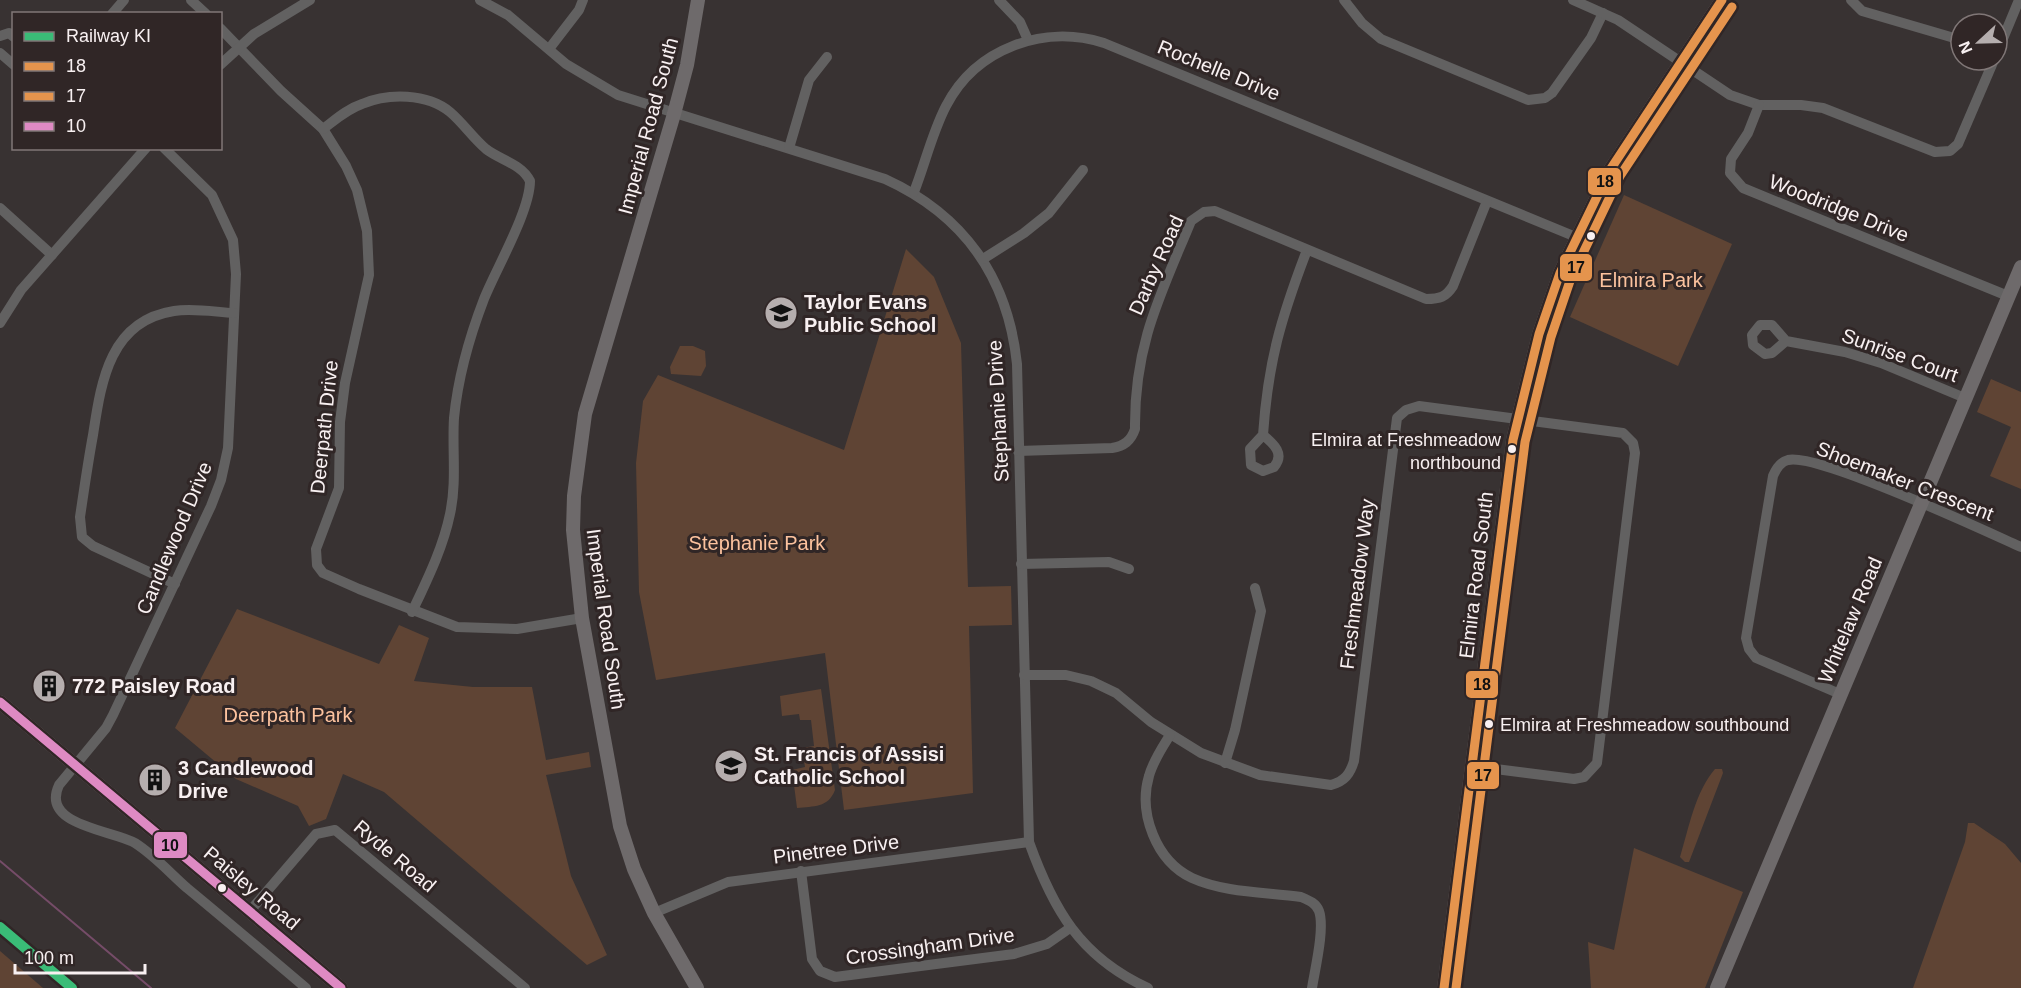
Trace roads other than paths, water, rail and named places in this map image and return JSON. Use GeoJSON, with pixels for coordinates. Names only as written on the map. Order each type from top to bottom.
{"type":"FeatureCollection","features":[{"type":"Feature","properties":{"kind":"street"},"geometry":{"type":"LineString","coordinates":[[114,12],[124,0]]}},
{"type":"Feature","properties":{"kind":"street"},"geometry":{"type":"LineString","coordinates":[[191,0],[204,12]]}},
{"type":"Feature","properties":{"kind":"street"},"geometry":{"type":"LineString","coordinates":[[222,64],[238,46],[275,19],[310,0]]}},
{"type":"Feature","properties":{"kind":"street","name":"Stephanie Drive"},"geometry":{"type":"LineString","coordinates":[[480,0],[508,15],[566,64],[591,80],[633,101],[885,179],[914,192],[955,225],[983,259],[1003,299],[1013,335],[1029,842],[1054,905],[1070,928],[1098,957],[1126,978],[1148,988]]}},
{"type":"Feature","properties":{"kind":"street"},"geometry":{"type":"LineString","coordinates":[[549,49],[564,33],[583,0]]}},
{"type":"Feature","properties":{"kind":"street","name":"Imperial Road South"},"geometry":{"type":"LineString","coordinates":[[698,0],[687,65],[674,114],[585,414],[576,469],[573,530],[582,618],[615,807],[634,869],[654,913],[698,988]]}},
{"type":"Feature","properties":{"kind":"street"},"geometry":{"type":"LineString","coordinates":[[999,0],[1020,22],[1028,40]]}},
{"type":"Feature","properties":{"kind":"street"},"geometry":{"type":"LineString","coordinates":[[1344,0],[1362,23],[1382,39],[1528,100],[1545,98],[1552,93],[1591,38],[1603,13]]}},
{"type":"Feature","properties":{"kind":"street"},"geometry":{"type":"LineString","coordinates":[[1573,0],[1603,13],[1730,95],[1759,105],[1801,105],[1823,108],[1943,153],[1958,144],[1989,72]]}},
{"type":"Feature","properties":{"kind":"street","name":"Elmira Road South"},"geometry":{"type":"LineString","coordinates":[[1444,988],[1517,418],[1539,334],[1576,237],[1610,170],[1722,0]]}},
{"type":"Feature","properties":{"kind":"street"},"geometry":{"type":"LineString","coordinates":[[1851,0],[1862,12],[1949,37]]}},
{"type":"Feature","properties":{"kind":"street"},"geometry":{"type":"LineString","coordinates":[[2009,24],[2019,0]]}},
{"type":"Feature","properties":{"kind":"street","name":"Deerpath Drive"},"geometry":{"type":"LineString","coordinates":[[222,30],[281,92],[323,129],[346,166],[357,190],[369,250],[365,299],[345,383],[340,422],[339,488],[316,558],[323,573],[412,612],[457,627],[517,629],[582,618]]}},
{"type":"Feature","properties":{"kind":"street","name":"Rochelle Drive"},"geometry":{"type":"LineString","coordinates":[[914,192],[941,116],[957,89],[983,62],[1028,40],[1067,35],[1104,43],[1576,237]]}},
{"type":"Feature","properties":{"kind":"street"},"geometry":{"type":"LineString","coordinates":[[0,53],[12,63]]}},
{"type":"Feature","properties":{"kind":"street"},"geometry":{"type":"LineString","coordinates":[[789,148],[809,80],[827,57]]}},
{"type":"Feature","properties":{"kind":"street"},"geometry":{"type":"LineString","coordinates":[[323,129],[349,110],[375,99],[400,96],[424,99],[448,111],[484,147],[496,157],[519,168],[530,181],[526,202],[484,298],[466,352],[454,419],[450,513],[435,561],[412,612]]}},
{"type":"Feature","properties":{"kind":"street","name":"Woodridge Drive"},"geometry":{"type":"LineString","coordinates":[[1759,105],[1748,134],[1731,159],[1730,173],[1743,188],[2008,296]]}},
{"type":"Feature","properties":{"kind":"street"},"geometry":{"type":"LineString","coordinates":[[0,323],[21,290],[144,150]]}},
{"type":"Feature","properties":{"kind":"street","name":"Candlewood Drive"},"geometry":{"type":"LineString","coordinates":[[166,150],[212,195],[228,227],[235,253],[234,313],[225,464],[211,506],[110,722],[55,794],[56,803],[65,815],[81,825],[135,843],[306,988]]}},
{"type":"Feature","properties":{"kind":"street"},"geometry":{"type":"LineString","coordinates":[[983,259],[1024,233],[1049,213],[1083,170]]}},
{"type":"Feature","properties":{"kind":"street","name":"Darby Road"},"geometry":{"type":"LineString","coordinates":[[1018,451],[1112,448],[1120,446],[1132,437],[1135,429],[1138,367],[1147,329],[1191,221],[1197,215],[1215,211],[1426,299],[1438,299],[1447,295],[1453,286],[1487,201]]}},
{"type":"Feature","properties":{"kind":"street"},"geometry":{"type":"LineString","coordinates":[[0,208],[52,255]]}},
{"type":"Feature","properties":{"kind":"street"},"geometry":{"type":"LineString","coordinates":[[1263,435],[1267,385],[1277,334],[1307,250]]}},
{"type":"Feature","properties":{"kind":"street","name":"Whitelaw Road"},"geometry":{"type":"LineString","coordinates":[[1717,988],[2021,267]]}},
{"type":"Feature","properties":{"kind":"street"},"geometry":{"type":"LineString","coordinates":[[175,584],[93,546],[80,531],[80,517],[102,381],[116,348],[138,326],[174,311],[234,313]]}},
{"type":"Feature","properties":{"kind":"street","name":"Sunrise Court"},"geometry":{"type":"LineString","coordinates":[[1786,341],[1845,352],[1881,363],[1965,399]]}},
{"type":"Feature","properties":{"kind":"street","name":"Freshmeadow Way"},"geometry":{"type":"LineString","coordinates":[[1024,675],[1066,675],[1104,686],[1170,735],[1225,763],[1272,778],[1332,785],[1345,779],[1354,761],[1397,418],[1406,410],[1419,406],[1618,432],[1629,437],[1635,453],[1598,752],[1593,771],[1584,777],[1574,779],[1472,766]]}},
{"type":"Feature","properties":{"kind":"street","name":"Shoemaker Crescent"},"geometry":{"type":"LineString","coordinates":[[1840,694],[1756,658],[1749,649],[1746,638],[1773,476],[1778,466],[1786,460],[1798,459],[1834,469],[2021,547]]}},
{"type":"Feature","properties":{"kind":"street"},"geometry":{"type":"LineString","coordinates":[[1021,564],[1109,562],[1128,569]]}},
{"type":"Feature","properties":{"kind":"street"},"geometry":{"type":"LineString","coordinates":[[1225,763],[1235,730],[1261,611],[1255,588]]}},
{"type":"Feature","properties":{"kind":"street","name":"Paisley Road"},"geometry":{"type":"LineString","coordinates":[[0,702],[341,988]]}},
{"type":"Feature","properties":{"kind":"street"},"geometry":{"type":"LineString","coordinates":[[1170,735],[1149,776],[1146,810],[1152,834],[1166,858],[1190,877],[1215,886],[1301,897],[1312,902],[1319,911],[1320,924],[1312,988]]}},
{"type":"Feature","properties":{"kind":"street","name":"Ryde Road"},"geometry":{"type":"LineString","coordinates":[[250,911],[316,834],[335,830],[525,988]]}},
{"type":"Feature","properties":{"kind":"street","name":"Pinetree Drive"},"geometry":{"type":"LineString","coordinates":[[654,913],[728,882],[1029,842]]}},
{"type":"Feature","properties":{"kind":"street","name":"Crossingham Drive"},"geometry":{"type":"LineString","coordinates":[[801,871],[812,959],[820,971],[835,977],[1014,954],[1047,944],[1070,928]]}},
{"type":"Feature","properties":{"kind":"waterway"},"geometry":{"type":"LineString","coordinates":[[0,861],[151,988]]}},
{"type":"Feature","properties":{"kind":"rail line","name":"KI"},"geometry":{"type":"LineString","coordinates":[[0,927],[72,988]]}},
{"type":"Feature","properties":{"kind":"place","name":"Taylor Evans Public School"},"geometry":{"type":"Point","coordinates":[781,313]}},
{"type":"Feature","properties":{"kind":"place","name":"Elmira at Freshmeadow northbound"},"geometry":{"type":"Point","coordinates":[1512,449]}},
{"type":"Feature","properties":{"kind":"place","name":"772 Paisley Road"},"geometry":{"type":"Point","coordinates":[49,686]}},
{"type":"Feature","properties":{"kind":"place","name":"Elmira at Freshmeadow southbound"},"geometry":{"type":"Point","coordinates":[1489,724]}},
{"type":"Feature","properties":{"kind":"place","name":"St. Francis of Assisi Catholic School"},"geometry":{"type":"Point","coordinates":[731,766]}},
{"type":"Feature","properties":{"kind":"place","name":"3 Candlewood Drive"},"geometry":{"type":"Point","coordinates":[155,780]}},
{"type":"Feature","properties":{"kind":"park label","name":"Elmira Park"},"geometry":{"type":"Point","coordinates":[1651,280]}},
{"type":"Feature","properties":{"kind":"park label","name":"Stephanie Park"},"geometry":{"type":"Point","coordinates":[757,543]}},
{"type":"Feature","properties":{"kind":"park label","name":"Deerpath Park"},"geometry":{"type":"Point","coordinates":[288,715]}}]}
